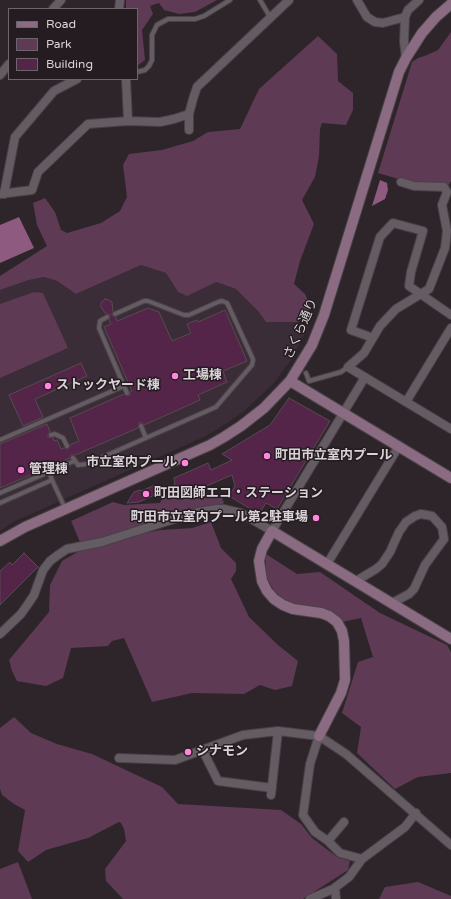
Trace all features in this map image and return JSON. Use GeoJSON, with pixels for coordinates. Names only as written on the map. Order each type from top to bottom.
{"type":"FeatureCollection","features":[{"type":"Feature","properties":{"kind":"street"},"geometry":{"type":"LineString","coordinates":[[54,8],[61,0]]}},
{"type":"Feature","properties":{"kind":"street"},"geometry":{"type":"LineString","coordinates":[[189,130],[190,114],[197,87],[270,17],[290,0]]}},
{"type":"Feature","properties":{"kind":"street"},"geometry":{"type":"LineString","coordinates":[[357,0],[367,17],[375,22],[383,23],[405,17]]}},
{"type":"Feature","properties":{"kind":"street"},"geometry":{"type":"LineString","coordinates":[[406,58],[404,42],[405,17],[408,10],[419,0]]}},
{"type":"Feature","properties":{"kind":"street","name":"さくら通り"},"geometry":{"type":"LineString","coordinates":[[0,541],[25,526],[210,445],[241,426],[264,408],[290,381],[312,344],[324,315],[394,88],[406,58],[422,33],[448,3]]}},
{"type":"Feature","properties":{"kind":"street"},"geometry":{"type":"LineString","coordinates":[[0,75],[5,64]]}},
{"type":"Feature","properties":{"kind":"street"},"geometry":{"type":"LineString","coordinates":[[76,80],[53,90],[16,137],[2,194],[32,190],[38,172],[88,124],[128,121],[160,122],[190,114]]}},
{"type":"Feature","properties":{"kind":"street"},"geometry":{"type":"LineString","coordinates":[[126,80],[128,121]]}},
{"type":"Feature","properties":{"kind":"street"},"geometry":{"type":"LineString","coordinates":[[401,182],[414,186],[444,187],[447,192],[442,205],[447,231],[445,248],[429,289],[396,309],[380,326],[364,353],[348,367],[451,429]]}},
{"type":"Feature","properties":{"kind":"street"},"geometry":{"type":"LineString","coordinates":[[373,338],[351,330],[380,237],[393,223],[423,232],[411,272],[409,286],[451,316]]}},
{"type":"Feature","properties":{"kind":"street"},"geometry":{"type":"LineString","coordinates":[[406,402],[451,328]]}},
{"type":"Feature","properties":{"kind":"street"},"geometry":{"type":"LineString","coordinates":[[362,859],[340,853],[328,841],[315,832],[303,815],[310,764],[319,736],[341,693],[345,680],[344,642],[342,631],[337,622],[329,616],[321,613],[293,609],[274,599],[262,581],[259,561],[262,549],[272,531],[365,377]]}},
{"type":"Feature","properties":{"kind":"street"},"geometry":{"type":"LineString","coordinates":[[290,381],[451,478]]}},
{"type":"Feature","properties":{"kind":"street"},"geometry":{"type":"LineString","coordinates":[[328,564],[399,446]]}},
{"type":"Feature","properties":{"kind":"street"},"geometry":{"type":"LineString","coordinates":[[0,634],[21,614],[28,604],[34,595],[44,570],[50,561],[67,549],[102,542],[193,513],[224,509],[241,513],[451,639]]}},
{"type":"Feature","properties":{"kind":"street"},"geometry":{"type":"LineString","coordinates":[[356,581],[382,564],[406,522],[421,514],[432,516],[442,527],[444,539],[425,565],[414,589],[410,594],[392,604]]}},
{"type":"Feature","properties":{"kind":"street"},"geometry":{"type":"LineString","coordinates":[[203,751],[218,781],[272,791],[278,731]]}},
{"type":"Feature","properties":{"kind":"street"},"geometry":{"type":"LineString","coordinates":[[119,758],[175,760],[203,751],[243,735],[278,731],[319,736],[346,754],[451,843]]}},
{"type":"Feature","properties":{"kind":"street"},"geometry":{"type":"LineString","coordinates":[[310,899],[335,888],[349,877],[362,859],[405,827],[416,813]]}},
{"type":"Feature","properties":{"kind":"street"},"geometry":{"type":"LineString","coordinates":[[328,841],[344,822]]}},
{"type":"Feature","properties":{"kind":"street"},"geometry":{"type":"LineString","coordinates":[[335,888],[336,899]]}},
{"type":"Feature","properties":{"kind":"lane"},"geometry":{"type":"LineString","coordinates":[[138,72],[145,70],[152,60],[152,35],[157,25],[168,20],[194,19],[204,16],[230,0]]}},
{"type":"Feature","properties":{"kind":"lane"},"geometry":{"type":"LineString","coordinates":[[260,0],[270,17]]}},
{"type":"Feature","properties":{"kind":"lane"},"geometry":{"type":"LineString","coordinates":[[0,494],[49,472],[73,459],[78,465],[88,464],[218,405],[252,365],[253,360],[230,307],[222,301],[189,315],[148,301],[144,301],[114,314]]}},
{"type":"Feature","properties":{"kind":"lane"},"geometry":{"type":"LineString","coordinates":[[107,317],[100,321],[99,328],[126,393]]}},
{"type":"Feature","properties":{"kind":"lane"},"geometry":{"type":"LineString","coordinates":[[306,373],[309,381],[341,372],[348,367]]}},
{"type":"Feature","properties":{"kind":"lane"},"geometry":{"type":"LineString","coordinates":[[0,440],[124,386]]}},
{"type":"Feature","properties":{"kind":"lane"},"geometry":{"type":"LineString","coordinates":[[141,426],[146,438]]}},
{"type":"Feature","properties":{"kind":"lane"},"geometry":{"type":"LineString","coordinates":[[52,435],[55,434],[63,438],[67,446]]}},
{"type":"Feature","properties":{"kind":"lane"},"geometry":{"type":"LineString","coordinates":[[49,472],[65,509]]}},
{"type":"Feature","properties":{"kind":"lane"},"geometry":{"type":"LineString","coordinates":[[0,503],[52,480]]}},
{"type":"Feature","properties":{"kind":"shaded area"},"geometry":{"type":"Polygon","coordinates":[[[380,180],[387,183],[388,190],[385,199],[372,206],[380,180]]]}},
{"type":"Feature","properties":{"kind":"shaded area"},"geometry":{"type":"Polygon","coordinates":[[[19,217],[34,248],[0,263],[0,225],[19,217]]]}},
{"type":"Feature","properties":{"kind":"shaded area"},"geometry":{"type":"Polygon","coordinates":[[[141,265],[166,273],[178,292],[216,282],[236,289],[258,311],[266,322],[298,322],[308,327],[293,357],[274,383],[244,411],[227,423],[206,436],[13,522],[0,531],[0,290],[29,280],[44,277],[57,281],[76,294],[141,265]]]}},
{"type":"Feature","properties":{"kind":"green space"},"geometry":{"type":"Polygon","coordinates":[[[126,0],[217,0],[195,12],[179,14],[164,10],[159,3],[150,6],[153,14],[142,30],[145,60],[138,65],[138,8],[126,8],[126,0]]]}},
{"type":"Feature","properties":{"kind":"green space"},"geometry":{"type":"Polygon","coordinates":[[[451,32],[451,181],[448,186],[419,185],[378,173],[412,62],[438,50],[451,32]]]}},
{"type":"Feature","properties":{"kind":"green space"},"geometry":{"type":"Polygon","coordinates":[[[318,36],[337,54],[338,81],[353,93],[353,110],[346,125],[322,123],[320,129],[319,156],[315,177],[302,200],[314,224],[300,261],[294,284],[305,294],[311,308],[298,322],[266,322],[258,311],[236,289],[216,282],[187,296],[178,292],[166,273],[141,265],[76,294],[57,281],[44,277],[29,280],[0,290],[0,276],[47,246],[37,225],[33,203],[45,198],[55,212],[61,230],[67,233],[101,223],[120,211],[127,197],[123,165],[129,154],[162,150],[193,141],[208,132],[240,129],[259,89],[318,36]]]}},
{"type":"Feature","properties":{"kind":"green space"},"geometry":{"type":"Polygon","coordinates":[[[34,292],[43,293],[68,348],[0,378],[0,304],[34,292]]]}},
{"type":"Feature","properties":{"kind":"green space"},"geometry":{"type":"Polygon","coordinates":[[[170,494],[226,495],[222,500],[224,502],[222,506],[206,506],[101,538],[80,542],[71,521],[113,502],[124,505],[160,503],[163,496],[170,494]]]}},
{"type":"Feature","properties":{"kind":"green space"},"geometry":{"type":"Polygon","coordinates":[[[211,522],[221,548],[236,563],[236,571],[231,579],[249,617],[278,645],[298,661],[292,686],[275,690],[260,685],[244,694],[192,693],[152,702],[124,638],[112,641],[108,646],[71,648],[63,678],[46,686],[17,681],[9,660],[49,612],[50,585],[62,561],[81,550],[103,546],[132,535],[161,530],[192,528],[211,522]]]}},
{"type":"Feature","properties":{"kind":"green space"},"geometry":{"type":"Polygon","coordinates":[[[266,554],[297,574],[320,572],[380,613],[447,645],[451,652],[451,773],[418,777],[395,789],[357,753],[361,727],[342,713],[358,662],[373,657],[361,618],[342,622],[329,610],[289,603],[276,594],[265,575],[266,554]]]}},
{"type":"Feature","properties":{"kind":"green space"},"geometry":{"type":"Polygon","coordinates":[[[14,717],[31,733],[57,744],[92,754],[162,787],[178,804],[281,810],[301,824],[312,838],[337,857],[350,861],[348,870],[303,899],[123,899],[106,881],[105,869],[126,841],[124,829],[119,822],[88,838],[46,850],[28,862],[18,851],[25,810],[2,795],[0,789],[0,728],[14,717]]]}},
{"type":"Feature","properties":{"kind":"green space"},"geometry":{"type":"Polygon","coordinates":[[[18,862],[32,899],[0,899],[0,869],[18,862]]]}},
{"type":"Feature","properties":{"kind":"green space"},"geometry":{"type":"Polygon","coordinates":[[[418,882],[451,896],[451,899],[379,899],[385,887],[418,882]]]}},
{"type":"Feature","properties":{"kind":"building","name":"工場棟"},"geometry":{"type":"Polygon","coordinates":[[[105,299],[112,302],[112,315],[116,317],[117,321],[148,308],[159,312],[172,341],[191,333],[187,324],[197,320],[198,322],[225,310],[247,361],[223,371],[227,382],[198,395],[200,400],[144,425],[139,423],[138,428],[75,455],[71,455],[70,458],[0,488],[0,444],[47,424],[50,432],[48,437],[53,438],[54,441],[57,440],[61,449],[68,449],[70,445],[79,441],[70,418],[124,394],[127,396],[130,395],[130,392],[132,391],[104,327],[111,324],[109,320],[110,315],[106,314],[101,307],[101,303],[105,299]]]}},
{"type":"Feature","properties":{"kind":"building","name":"ストックヤード棟"},"geometry":{"type":"Polygon","coordinates":[[[81,363],[87,376],[35,399],[43,417],[23,426],[9,395],[81,363]]]}},
{"type":"Feature","properties":{"kind":"building","name":"町田市立室内プール"},"geometry":{"type":"Polygon","coordinates":[[[289,398],[330,421],[277,509],[266,503],[259,514],[229,496],[235,486],[232,475],[197,490],[196,487],[193,489],[193,487],[179,493],[175,486],[174,478],[208,463],[211,470],[232,460],[222,454],[270,425],[289,398]]]}},
{"type":"Feature","properties":{"kind":"building"},"geometry":{"type":"Polygon","coordinates":[[[155,485],[159,493],[139,502],[127,503],[134,492],[141,491],[155,485]]]}},
{"type":"Feature","properties":{"kind":"building"},"geometry":{"type":"Polygon","coordinates":[[[24,553],[38,567],[0,605],[0,571],[10,562],[12,565],[24,553]]]}},
{"type":"Feature","properties":{"kind":"place","name":"工場棟"},"geometry":{"type":"Point","coordinates":[175,376]}},
{"type":"Feature","properties":{"kind":"place","name":"ストックヤード棟"},"geometry":{"type":"Point","coordinates":[48,386]}},
{"type":"Feature","properties":{"kind":"place","name":"町田市立室内プール"},"geometry":{"type":"Point","coordinates":[267,456]}},
{"type":"Feature","properties":{"kind":"place","name":"市立室内プール"},"geometry":{"type":"Point","coordinates":[185,463]}},
{"type":"Feature","properties":{"kind":"place","name":"管理棟"},"geometry":{"type":"Point","coordinates":[21,470]}},
{"type":"Feature","properties":{"kind":"place","name":"町田図師エコ・ステーション"},"geometry":{"type":"Point","coordinates":[146,494]}},
{"type":"Feature","properties":{"kind":"place","name":"町田市立室内プール第2駐車場"},"geometry":{"type":"Point","coordinates":[316,518]}},
{"type":"Feature","properties":{"kind":"place","name":"シナモン"},"geometry":{"type":"Point","coordinates":[188,752]}}]}
